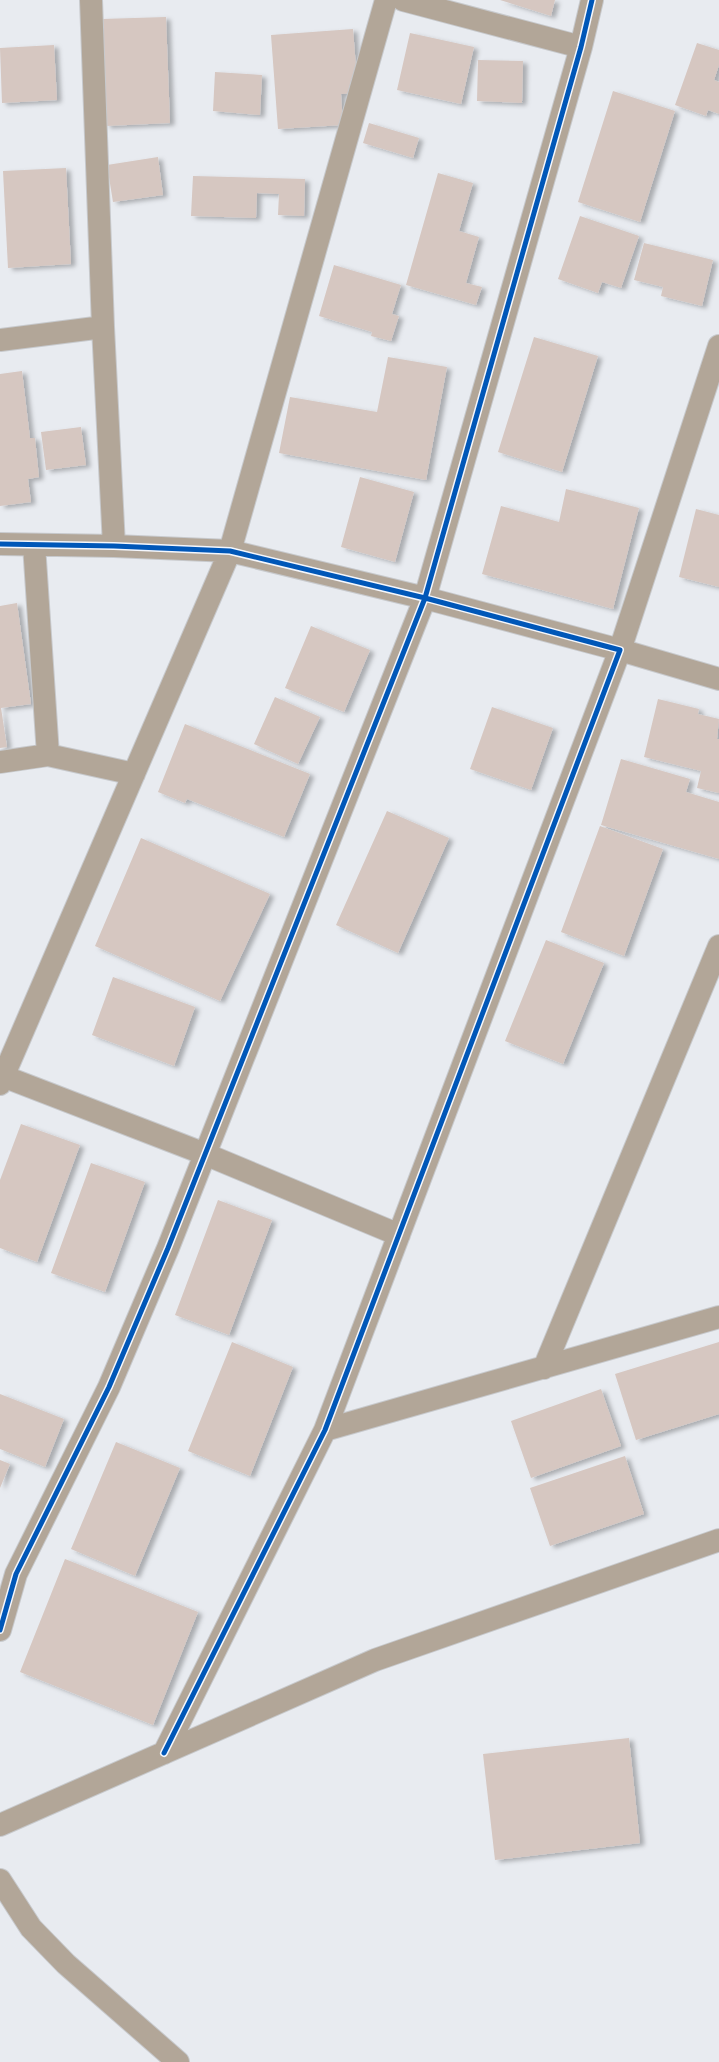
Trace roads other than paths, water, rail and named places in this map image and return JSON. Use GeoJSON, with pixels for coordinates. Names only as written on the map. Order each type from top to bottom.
{"type":"FeatureCollection","features":[{"type":"Feature","properties":{"kind":"street"},"geometry":{"type":"LineString","coordinates":[[91,0],[103,327],[114,546]]}},
{"type":"Feature","properties":{"kind":"street"},"geometry":{"type":"LineString","coordinates":[[386,0],[230,551],[1,1078],[205,1154],[399,1235]]}},
{"type":"Feature","properties":{"kind":"street"},"geometry":{"type":"LineString","coordinates":[[403,0],[581,47]]}},
{"type":"Feature","properties":{"kind":"street"},"geometry":{"type":"LineString","coordinates":[[0,1630],[16,1574],[109,1387],[205,1154],[425,598],[581,47],[592,0]]}},
{"type":"Feature","properties":{"kind":"street"},"geometry":{"type":"LineString","coordinates":[[0,340],[103,327]]}},
{"type":"Feature","properties":{"kind":"street"},"geometry":{"type":"LineString","coordinates":[[164,1753],[325,1430],[620,650],[719,346]]}},
{"type":"Feature","properties":{"kind":"street"},"geometry":{"type":"LineString","coordinates":[[0,544],[114,546],[230,551],[425,598],[620,650],[719,679]]}},
{"type":"Feature","properties":{"kind":"street"},"geometry":{"type":"LineString","coordinates":[[34,545],[48,755]]}},
{"type":"Feature","properties":{"kind":"street"},"geometry":{"type":"LineString","coordinates":[[0,762],[48,755],[134,774]]}},
{"type":"Feature","properties":{"kind":"street"},"geometry":{"type":"LineString","coordinates":[[544,1368],[719,946]]}},
{"type":"Feature","properties":{"kind":"street"},"geometry":{"type":"LineString","coordinates":[[325,1430],[719,1317]]}},
{"type":"Feature","properties":{"kind":"street"},"geometry":{"type":"LineString","coordinates":[[0,1825],[376,1660],[719,1540]]}},
{"type":"Feature","properties":{"kind":"street"},"geometry":{"type":"LineString","coordinates":[[0,1880],[31,1928],[66,1964],[178,2062]]}}]}
